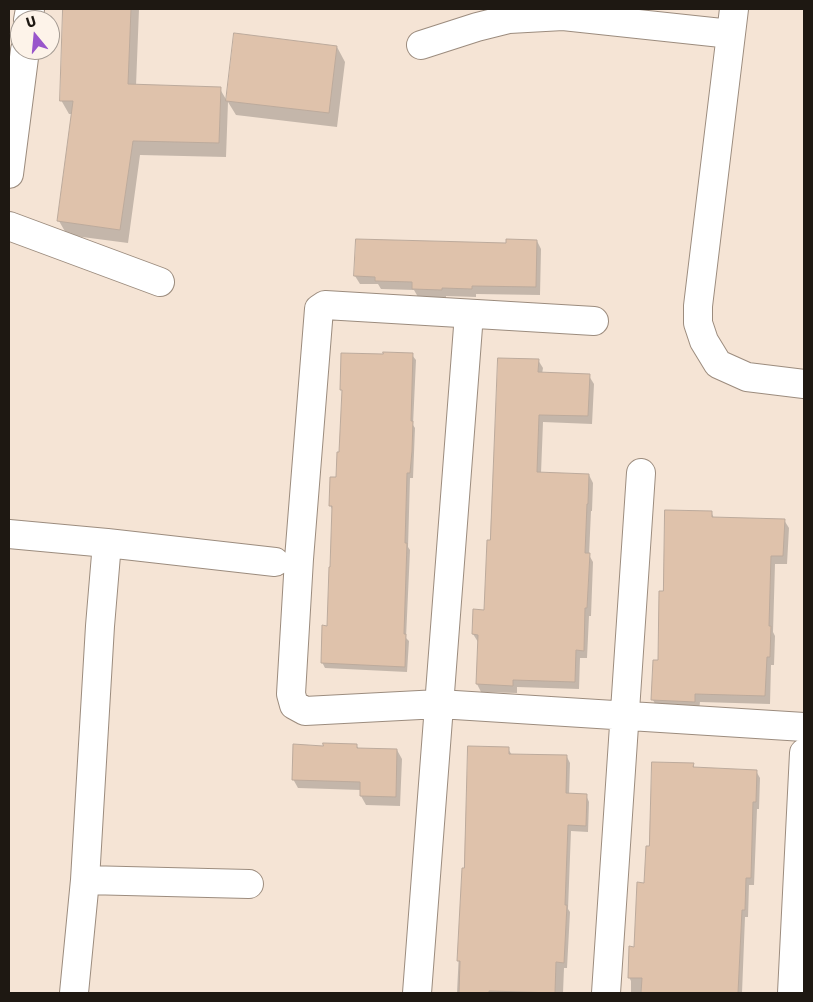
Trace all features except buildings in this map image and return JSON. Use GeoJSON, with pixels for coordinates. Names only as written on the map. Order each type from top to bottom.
{"type":"FeatureCollection","features":[{"type":"Feature","properties":{"kind":"street"},"geometry":{"type":"LineString","coordinates":[[421,45],[509,19],[563,16],[732,22],[698,306],[698,323],[704,341],[718,364],[747,377],[804,384]]}},
{"type":"Feature","properties":{"kind":"street"},"geometry":{"type":"LineString","coordinates":[[9,174],[24,60]]}},
{"type":"Feature","properties":{"kind":"street"},"geometry":{"type":"LineString","coordinates":[[9,226],[160,282]]}},
{"type":"Feature","properties":{"kind":"street"},"geometry":{"type":"LineString","coordinates":[[594,321],[325,305],[319,309],[299,558],[291,694],[294,706],[305,711],[440,704],[804,727]]}},
{"type":"Feature","properties":{"kind":"street"},"geometry":{"type":"LineString","coordinates":[[418,993],[469,314]]}},
{"type":"Feature","properties":{"kind":"street"},"geometry":{"type":"LineString","coordinates":[[606,993],[641,473]]}},
{"type":"Feature","properties":{"kind":"street"},"geometry":{"type":"LineString","coordinates":[[9,534],[275,562]]}},
{"type":"Feature","properties":{"kind":"street"},"geometry":{"type":"LineString","coordinates":[[74,993],[84,880],[107,543]]}},
{"type":"Feature","properties":{"kind":"street"},"geometry":{"type":"LineString","coordinates":[[792,993],[804,753]]}},
{"type":"Feature","properties":{"kind":"street"},"geometry":{"type":"LineString","coordinates":[[84,880],[249,884]]}}]}
